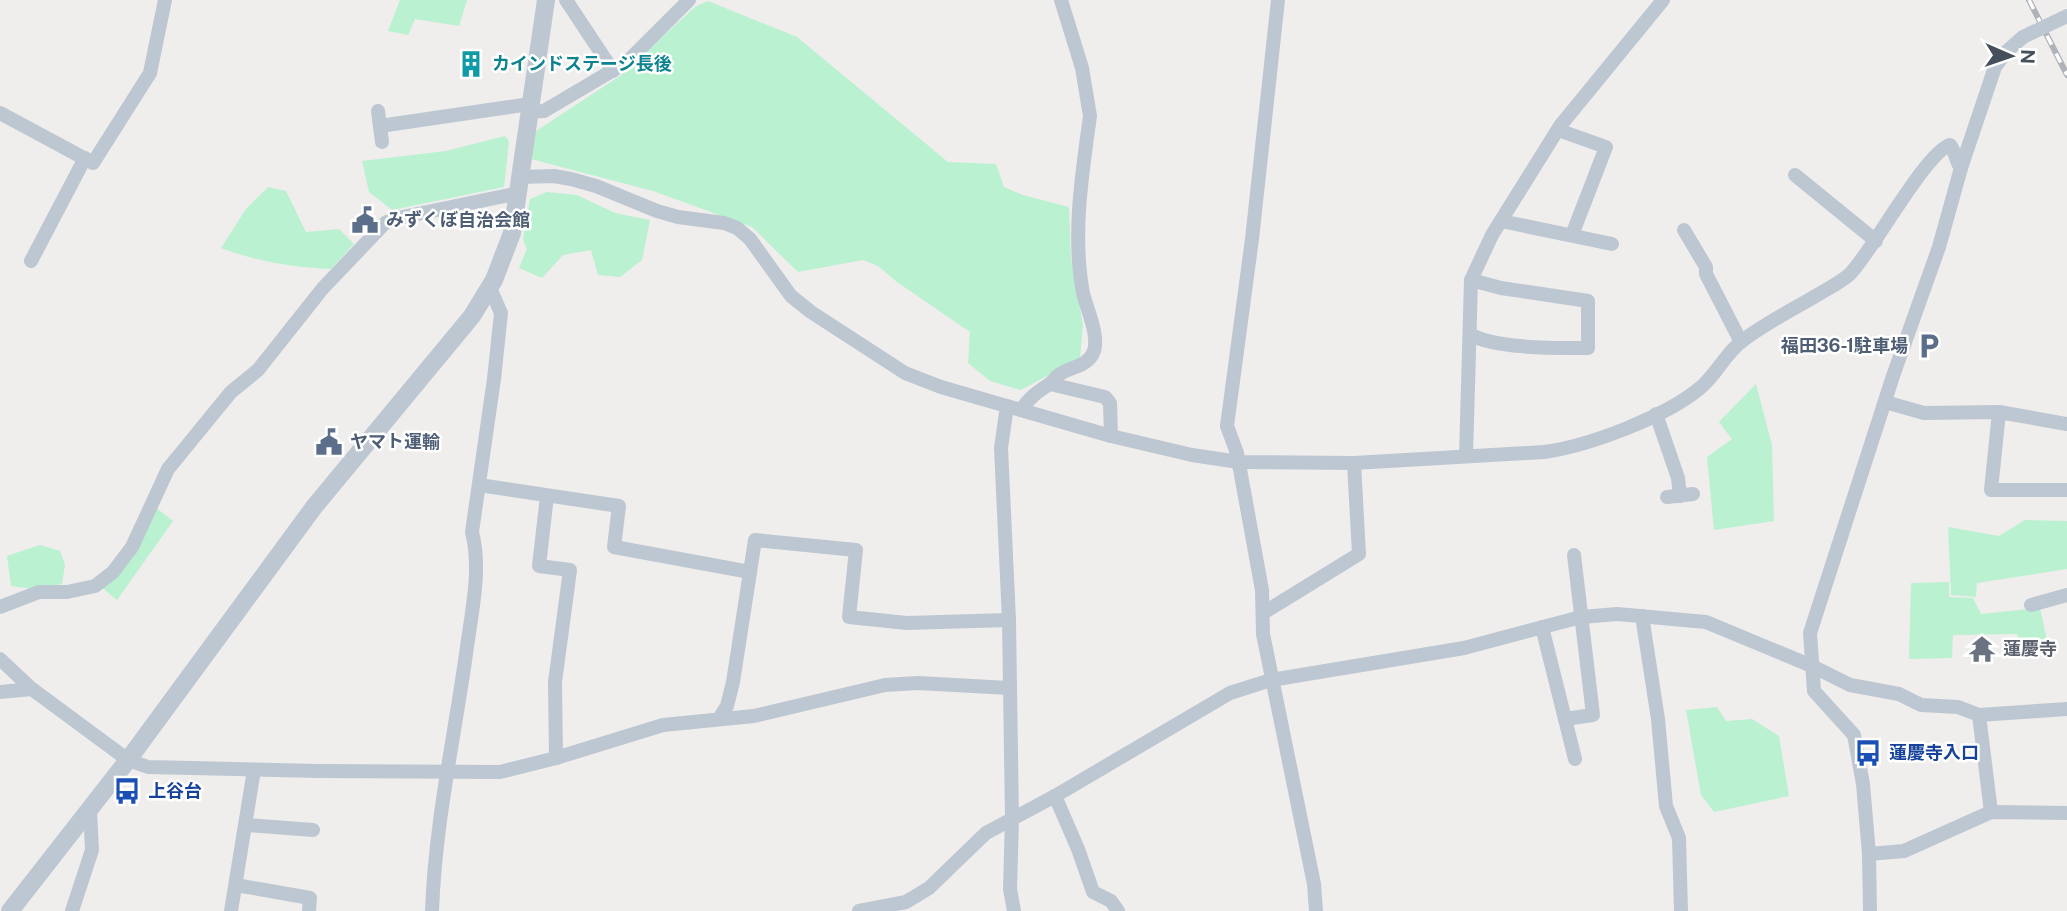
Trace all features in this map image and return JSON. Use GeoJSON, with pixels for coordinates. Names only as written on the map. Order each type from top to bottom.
{"type":"FeatureCollection","features":[{"type":"Feature","properties":{"kind":"street"},"geometry":{"type":"LineString","coordinates":[[0,113],[93,163],[150,73],[165,0]]}},
{"type":"Feature","properties":{"kind":"street"},"geometry":{"type":"LineString","coordinates":[[0,904],[10,911],[90,811],[314,507],[472,316],[490,288],[512,233],[546,0]]}},
{"type":"Feature","properties":{"kind":"street"},"geometry":{"type":"LineString","coordinates":[[566,0],[613,71]]}},
{"type":"Feature","properties":{"kind":"street"},"geometry":{"type":"LineString","coordinates":[[382,142],[379,119],[530,108],[544,111],[627,62],[689,0]]}},
{"type":"Feature","properties":{"kind":"street"},"geometry":{"type":"LineString","coordinates":[[1014,911],[1010,889],[1012,819],[1009,620],[1001,448],[1014,408],[1050,384],[1059,374],[1079,367],[1088,360],[1094,351],[1095,340],[1080,277],[1079,248],[1089,103],[1082,68],[1061,0]]}},
{"type":"Feature","properties":{"kind":"street"},"geometry":{"type":"LineString","coordinates":[[1278,0],[1252,239],[1227,426],[1239,462],[1262,590],[1263,634],[1314,884],[1316,911]]}},
{"type":"Feature","properties":{"kind":"street"},"geometry":{"type":"LineString","coordinates":[[1466,456],[1471,280],[1500,221],[1558,130],[1663,0]]}},
{"type":"Feature","properties":{"kind":"street"},"geometry":{"type":"LineString","coordinates":[[1870,911],[1869,854],[1863,784],[1854,735],[1814,691],[1810,633],[1939,247],[1961,168],[1995,67],[2006,52],[2023,37],[2067,16]]}},
{"type":"Feature","properties":{"kind":"street"},"geometry":{"type":"LineString","coordinates":[[1558,130],[1606,147],[1572,235]]}},
{"type":"Feature","properties":{"kind":"street"},"geometry":{"type":"LineString","coordinates":[[0,607],[39,592],[66,592],[94,586],[113,572],[132,547],[168,469],[231,392],[258,370],[323,288],[385,223],[554,176],[596,186],[678,217],[724,223],[737,228],[750,239],[791,296],[811,312],[905,373],[941,387],[1111,436],[1192,455],[1239,462],[1354,463],[1569,449],[1656,414],[1700,388],[1741,342],[1848,276],[1876,241],[1905,195],[1936,154],[1950,145],[1955,161],[1961,168]]}},
{"type":"Feature","properties":{"kind":"street"},"geometry":{"type":"LineString","coordinates":[[31,261],[85,158]]}},
{"type":"Feature","properties":{"kind":"street"},"geometry":{"type":"LineString","coordinates":[[1795,175],[1876,241]]}},
{"type":"Feature","properties":{"kind":"street"},"geometry":{"type":"LineString","coordinates":[[1500,221],[1612,244]]}},
{"type":"Feature","properties":{"kind":"street"},"geometry":{"type":"LineString","coordinates":[[1684,229],[1706,267],[1706,274],[1741,342]]}},
{"type":"Feature","properties":{"kind":"street"},"geometry":{"type":"LineString","coordinates":[[1470,334],[1477,338],[1517,346],[1588,348],[1588,301],[1501,288],[1471,280]]}},
{"type":"Feature","properties":{"kind":"street"},"geometry":{"type":"LineString","coordinates":[[432,911],[448,772],[474,593],[476,550],[472,531],[501,313],[490,288]]}},
{"type":"Feature","properties":{"kind":"street"},"geometry":{"type":"LineString","coordinates":[[1050,384],[1105,397],[1110,403],[1111,436]]}},
{"type":"Feature","properties":{"kind":"street"},"geometry":{"type":"LineString","coordinates":[[1885,402],[1924,413],[1999,412],[2067,424]]}},
{"type":"Feature","properties":{"kind":"street"},"geometry":{"type":"LineString","coordinates":[[1999,412],[1991,490],[2067,490]]}},
{"type":"Feature","properties":{"kind":"street"},"geometry":{"type":"LineString","coordinates":[[1656,414],[1676,470],[1680,496]]}},
{"type":"Feature","properties":{"kind":"street"},"geometry":{"type":"LineString","coordinates":[[1263,613],[1359,554],[1354,463]]}},
{"type":"Feature","properties":{"kind":"street"},"geometry":{"type":"LineString","coordinates":[[479,485],[619,506],[614,547],[750,572]]}},
{"type":"Feature","properties":{"kind":"street"},"geometry":{"type":"LineString","coordinates":[[547,496],[539,566],[570,570],[555,682],[556,758]]}},
{"type":"Feature","properties":{"kind":"street"},"geometry":{"type":"LineString","coordinates":[[719,719],[727,706],[733,682],[755,540],[856,550],[849,617],[907,623],[1009,620]]}},
{"type":"Feature","properties":{"kind":"street"},"geometry":{"type":"LineString","coordinates":[[1565,719],[1593,715],[1574,555]]}},
{"type":"Feature","properties":{"kind":"street"},"geometry":{"type":"LineString","coordinates":[[2039,599],[2067,595]]}},
{"type":"Feature","properties":{"kind":"street"},"geometry":{"type":"LineString","coordinates":[[859,911],[906,902],[929,888],[986,833],[1055,796],[1230,692],[1271,680],[1464,648],[1581,617],[1601,614],[1642,615],[1706,621],[1850,685],[1899,694],[1921,705],[1958,707],[1979,715],[2067,709]]}},
{"type":"Feature","properties":{"kind":"street"},"geometry":{"type":"LineString","coordinates":[[1642,615],[1658,719],[1666,806],[1679,838],[1681,911]]}},
{"type":"Feature","properties":{"kind":"street"},"geometry":{"type":"LineString","coordinates":[[1542,627],[1575,758]]}},
{"type":"Feature","properties":{"kind":"street"},"geometry":{"type":"LineString","coordinates":[[0,659],[32,689],[128,760],[148,767],[500,772],[663,725],[754,716],[885,685],[918,683],[1009,688]]}},
{"type":"Feature","properties":{"kind":"street"},"geometry":{"type":"LineString","coordinates":[[0,692],[32,689]]}},
{"type":"Feature","properties":{"kind":"street"},"geometry":{"type":"LineString","coordinates":[[1979,715],[1991,812]]}},
{"type":"Feature","properties":{"kind":"street"},"geometry":{"type":"LineString","coordinates":[[231,911],[254,770]]}},
{"type":"Feature","properties":{"kind":"street"},"geometry":{"type":"LineString","coordinates":[[1055,796],[1093,892],[1111,901],[1118,911]]}},
{"type":"Feature","properties":{"kind":"street"},"geometry":{"type":"LineString","coordinates":[[72,911],[92,850],[90,811]]}},
{"type":"Feature","properties":{"kind":"street"},"geometry":{"type":"LineString","coordinates":[[1869,854],[1903,851],[1991,812],[2067,813]]}},
{"type":"Feature","properties":{"kind":"street"},"geometry":{"type":"LineString","coordinates":[[246,825],[313,830]]}},
{"type":"Feature","properties":{"kind":"street"},"geometry":{"type":"LineString","coordinates":[[236,885],[310,898],[309,911]]}},
{"type":"Feature","properties":{"kind":"green space"},"geometry":{"type":"Polygon","coordinates":[[[400,0],[467,0],[459,26],[415,19],[408,35],[388,31],[400,0]]]}},
{"type":"Feature","properties":{"kind":"green space"},"geometry":{"type":"Polygon","coordinates":[[[708,1],[797,37],[948,162],[996,164],[1004,187],[1069,207],[1071,257],[1083,325],[1080,358],[1021,390],[990,381],[968,363],[970,332],[878,266],[863,260],[798,272],[752,227],[653,191],[531,159],[533,133],[620,76],[695,7],[708,1]]]}},
{"type":"Feature","properties":{"kind":"green space"},"geometry":{"type":"Polygon","coordinates":[[[505,136],[509,141],[504,187],[392,210],[369,192],[362,161],[446,151],[505,136]]]}},
{"type":"Feature","properties":{"kind":"green space"},"geometry":{"type":"Polygon","coordinates":[[[268,187],[286,191],[306,232],[339,229],[354,244],[331,269],[275,263],[221,248],[246,209],[268,187]]]}},
{"type":"Feature","properties":{"kind":"green space"},"geometry":{"type":"Polygon","coordinates":[[[547,192],[577,195],[615,213],[650,220],[642,260],[620,277],[598,275],[591,250],[563,255],[542,278],[519,268],[527,249],[523,240],[530,199],[547,192]]]}},
{"type":"Feature","properties":{"kind":"green space"},"geometry":{"type":"Polygon","coordinates":[[[1756,384],[1772,445],[1774,521],[1714,530],[1707,457],[1732,439],[1719,422],[1756,384]]]}},
{"type":"Feature","properties":{"kind":"green space"},"geometry":{"type":"Polygon","coordinates":[[[154,506],[173,521],[117,600],[101,587],[154,506]]]}},
{"type":"Feature","properties":{"kind":"green space"},"geometry":{"type":"Polygon","coordinates":[[[2025,520],[2067,521],[2067,569],[1977,583],[1976,597],[1951,595],[1948,527],[1999,536],[2025,520]]]}},
{"type":"Feature","properties":{"kind":"green space"},"geometry":{"type":"Polygon","coordinates":[[[40,545],[60,551],[65,565],[62,584],[33,589],[11,586],[7,556],[40,545]]]}},
{"type":"Feature","properties":{"kind":"green space"},"geometry":{"type":"Polygon","coordinates":[[[1949,582],[1949,597],[1973,598],[1981,614],[2040,608],[2047,640],[2021,645],[2017,634],[1953,635],[1952,658],[1909,659],[1911,583],[1949,582]]]}},
{"type":"Feature","properties":{"kind":"green space"},"geometry":{"type":"Polygon","coordinates":[[[1717,707],[1726,721],[1752,719],[1779,736],[1789,796],[1714,812],[1701,795],[1686,710],[1717,707]]]}},
{"type":"Feature","properties":{"kind":"railway"},"geometry":{"type":"LineString","coordinates":[[2029,0],[2067,75]]}},
{"type":"Feature","properties":{"kind":"place","name":"カインドステージ長後"},"geometry":{"type":"Point","coordinates":[471,64]}},
{"type":"Feature","properties":{"kind":"place","name":"みずくぼ自治会館"},"geometry":{"type":"Point","coordinates":[365,220]}},
{"type":"Feature","properties":{"kind":"place","name":"福田36-1駐車場"},"geometry":{"type":"Point","coordinates":[1929,346]}},
{"type":"Feature","properties":{"kind":"place","name":"ヤマト運輸"},"geometry":{"type":"Point","coordinates":[329,442]}},
{"type":"Feature","properties":{"kind":"place","name":"蓮慶寺"},"geometry":{"type":"Point","coordinates":[1982,649]}},
{"type":"Feature","properties":{"kind":"place","name":"蓮慶寺入口"},"geometry":{"type":"Point","coordinates":[1868,753]}},
{"type":"Feature","properties":{"kind":"place","name":"上谷台"},"geometry":{"type":"Point","coordinates":[127,791]}}]}
